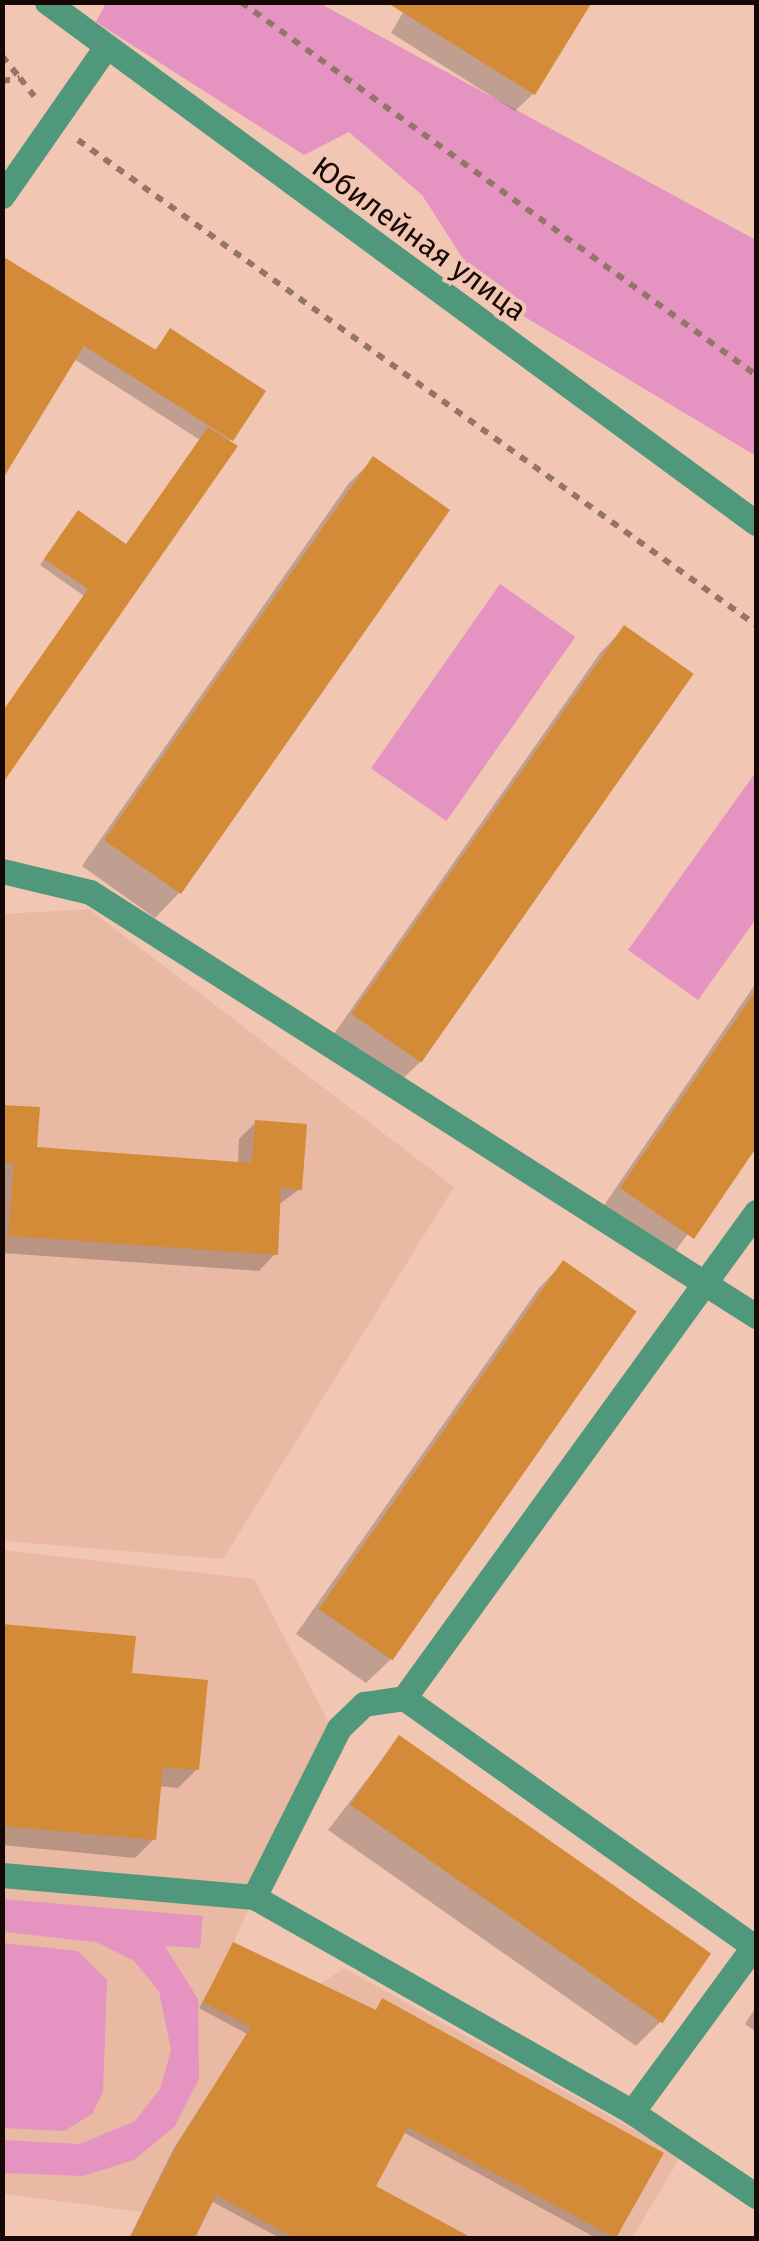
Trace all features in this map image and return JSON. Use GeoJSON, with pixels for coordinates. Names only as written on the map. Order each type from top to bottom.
{"type":"FeatureCollection","features":[{"type":"Feature","properties":{"kind":"street","name":"Юбилейная улица"},"geometry":{"type":"LineString","coordinates":[[48,2],[104,50],[756,523]]}},
{"type":"Feature","properties":{"kind":"street"},"geometry":{"type":"LineString","coordinates":[[2,196],[56,124],[104,50]]}},
{"type":"Feature","properties":{"kind":"street"},"geometry":{"type":"LineString","coordinates":[[2,871],[90,892],[756,1316]]}},
{"type":"Feature","properties":{"kind":"street"},"geometry":{"type":"LineString","coordinates":[[404,1698],[756,1212]]}},
{"type":"Feature","properties":{"kind":"street"},"geometry":{"type":"LineString","coordinates":[[254,1897],[340,1728],[364,1704],[404,1698],[755,1945],[632,2112]]}},
{"type":"Feature","properties":{"kind":"street"},"geometry":{"type":"LineString","coordinates":[[2,1875],[254,1897],[366,1966],[632,2112],[756,2196]]}},
{"type":"Feature","properties":{"kind":"path"},"geometry":{"type":"LineString","coordinates":[[242,2],[756,375]]}},
{"type":"Feature","properties":{"kind":"path"},"geometry":{"type":"LineString","coordinates":[[2,56],[56,124],[756,625]]}},
{"type":"Feature","properties":{"kind":"path"},"geometry":{"type":"LineString","coordinates":[[2,81],[20,78]]}},
{"type":"Feature","properties":{"kind":"shaded area"},"geometry":{"type":"Polygon","coordinates":[[[106,3],[319,3],[756,240],[756,456],[485,293],[422,195],[349,132],[304,155],[96,22],[106,3]]]}},
{"type":"Feature","properties":{"kind":"shaded area"},"geometry":{"type":"Polygon","coordinates":[[[500,584],[575,637],[446,821],[371,768],[500,584]]]}},
{"type":"Feature","properties":{"kind":"shaded area"},"geometry":{"type":"Polygon","coordinates":[[[756,772],[756,919],[698,1000],[628,950],[756,772]]]}},
{"type":"Feature","properties":{"kind":"shaded area"},"geometry":{"type":"Polygon","coordinates":[[[89,909],[454,1187],[223,1559],[3,1541],[3,914],[89,909]]]}},
{"type":"Feature","properties":{"kind":"shaded area"},"geometry":{"type":"Polygon","coordinates":[[[3,1550],[254,1579],[329,1723],[234,1942],[320,1984],[344,1968],[681,2156],[632,2238],[130,2238],[142,2212],[3,2194],[3,1550]]]}},
{"type":"Feature","properties":{"kind":"shaded area"},"geometry":{"type":"Polygon","coordinates":[[[3,1899],[203,1916],[200,1948],[165,1946],[198,1999],[199,2079],[175,2126],[134,2160],[83,2176],[3,2173],[3,2140],[80,2144],[135,2121],[160,2089],[171,2050],[159,1991],[133,1960],[96,1942],[3,1932],[3,1899]]]}},
{"type":"Feature","properties":{"kind":"shaded area"},"geometry":{"type":"Polygon","coordinates":[[[3,1943],[78,1951],[107,1980],[103,2092],[92,2114],[64,2131],[3,2128],[3,1943]]]}},
{"type":"Feature","properties":{"kind":"building"},"geometry":{"type":"Polygon","coordinates":[[[386,2],[592,2],[535,95],[386,2]]]}},
{"type":"Feature","properties":{"kind":"building"},"geometry":{"type":"Polygon","coordinates":[[[2,256],[156,350],[170,328],[266,391],[233,441],[84,346],[2,480],[2,256]]]}},
{"type":"Feature","properties":{"kind":"building"},"geometry":{"type":"Polygon","coordinates":[[[208,427],[238,446],[2,784],[2,712],[88,589],[44,559],[78,510],[126,544],[208,427]]]}},
{"type":"Feature","properties":{"kind":"building"},"geometry":{"type":"Polygon","coordinates":[[[373,456],[450,510],[181,894],[104,840],[373,456]]]}},
{"type":"Feature","properties":{"kind":"building"},"geometry":{"type":"Polygon","coordinates":[[[624,625],[694,674],[421,1063],[352,1014],[624,625]]]}},
{"type":"Feature","properties":{"kind":"building"},"geometry":{"type":"Polygon","coordinates":[[[756,990],[756,1148],[694,1239],[620,1188],[756,990]]]}},
{"type":"Feature","properties":{"kind":"building"},"geometry":{"type":"Polygon","coordinates":[[[2,1105],[40,1107],[37,1147],[252,1163],[255,1120],[307,1124],[302,1190],[281,1188],[278,1255],[8,1236],[14,1164],[2,1164],[2,1105]]]}},
{"type":"Feature","properties":{"kind":"building"},"geometry":{"type":"Polygon","coordinates":[[[563,1260],[637,1312],[392,1661],[319,1609],[563,1260]]]}},
{"type":"Feature","properties":{"kind":"building"},"geometry":{"type":"Polygon","coordinates":[[[2,1624],[136,1636],[132,1673],[208,1680],[199,1770],[163,1767],[156,1840],[2,1826],[2,1624]]]}},
{"type":"Feature","properties":{"kind":"building"},"geometry":{"type":"Polygon","coordinates":[[[399,1735],[711,1954],[662,2023],[350,1805],[399,1735]]]}},
{"type":"Feature","properties":{"kind":"building"},"geometry":{"type":"Polygon","coordinates":[[[233,1942],[376,2010],[382,1998],[664,2153],[616,2238],[408,2127],[376,2186],[472,2238],[295,2238],[216,2195],[195,2238],[130,2238],[180,2140],[251,2027],[203,2002],[233,1942]]]}}]}
